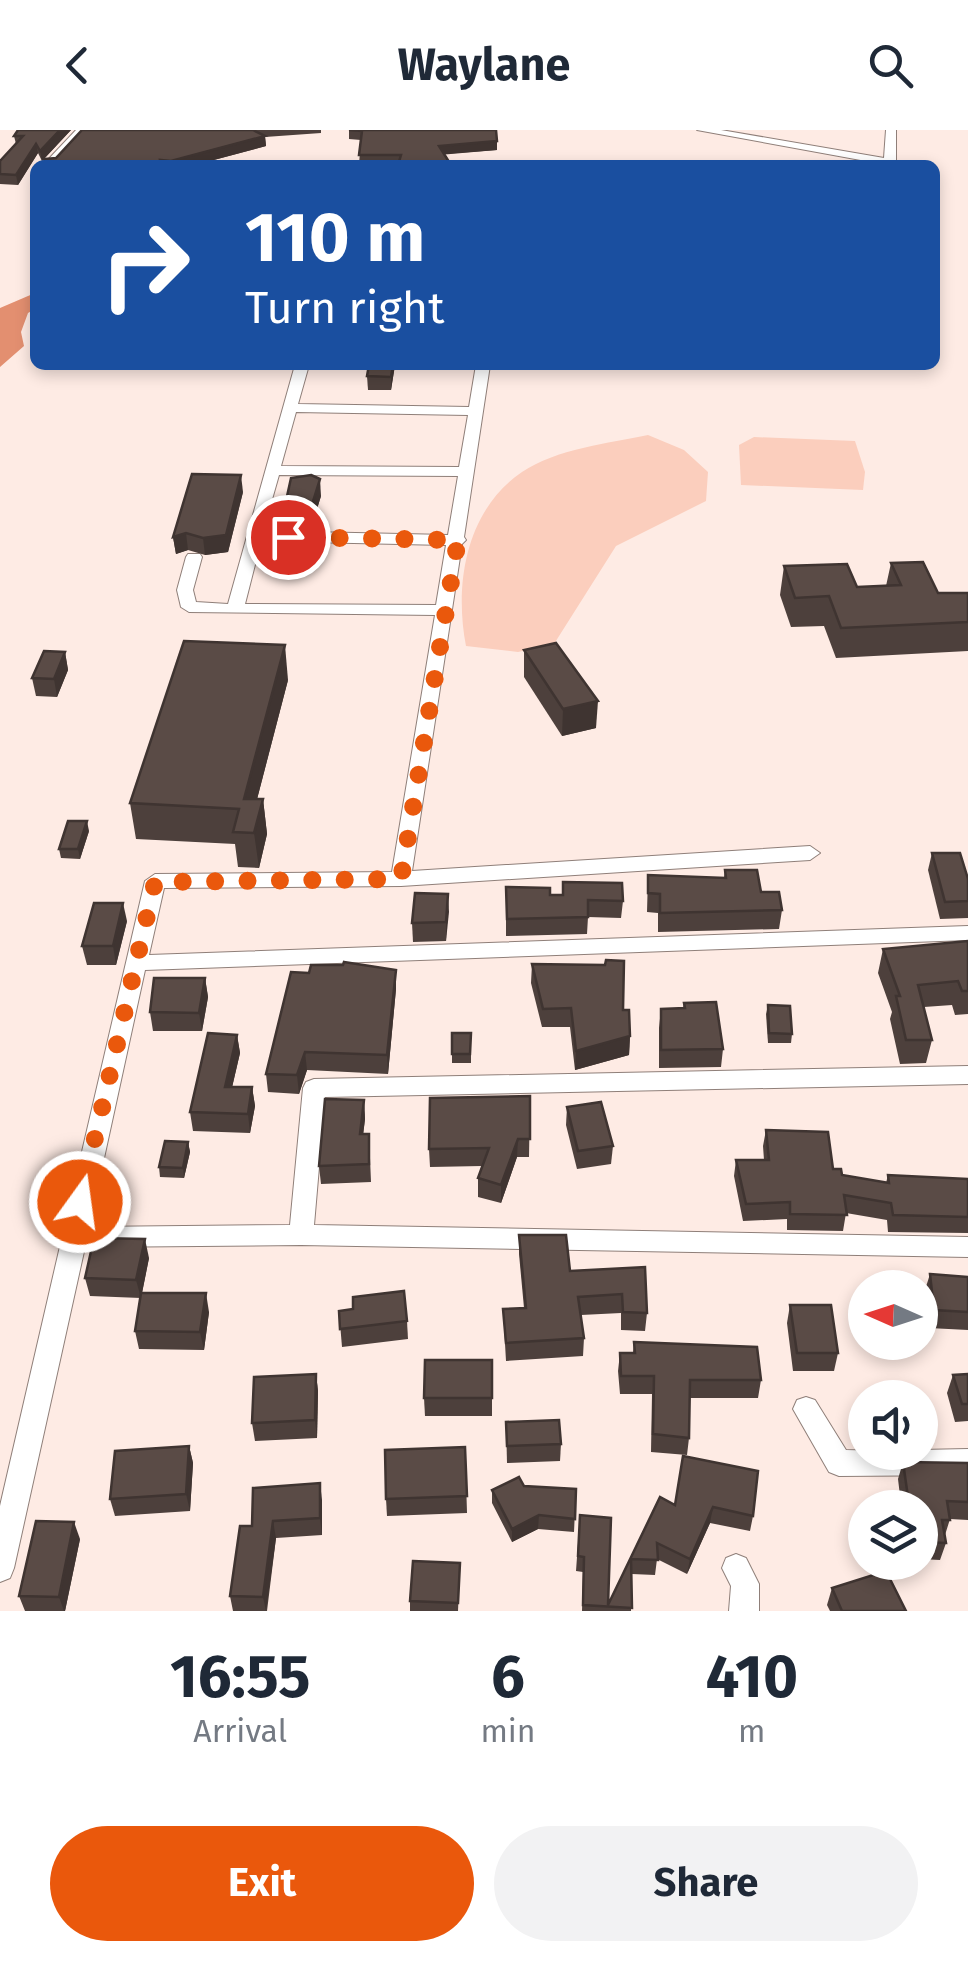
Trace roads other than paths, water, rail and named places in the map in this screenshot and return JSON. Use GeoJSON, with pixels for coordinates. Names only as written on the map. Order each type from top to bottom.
{"type":"FeatureCollection","features":[{"type":"Feature","properties":{"kind":"street"},"geometry":{"type":"LineString","coordinates":[[53,160],[82,130]]}},
{"type":"Feature","properties":{"kind":"street"},"geometry":{"type":"LineString","coordinates":[[702,130],[878,160]]}},
{"type":"Feature","properties":{"kind":"street"},"geometry":{"type":"LineString","coordinates":[[890,130],[890,160]]}},
{"type":"Feature","properties":{"kind":"street"},"geometry":{"type":"LineString","coordinates":[[234,609],[301,370]]}},
{"type":"Feature","properties":{"kind":"street"},"geometry":{"type":"LineString","coordinates":[[401,879],[482,370]]}},
{"type":"Feature","properties":{"kind":"street"},"geometry":{"type":"LineString","coordinates":[[290,408],[476,410]]}},
{"type":"Feature","properties":{"kind":"street"},"geometry":{"type":"LineString","coordinates":[[274,470],[468,472]]}},
{"type":"Feature","properties":{"kind":"street"},"geometry":{"type":"LineString","coordinates":[[254,536],[458,540]]}},
{"type":"Feature","properties":{"kind":"street"},"geometry":{"type":"LineString","coordinates":[[194,558],[185,590],[189,608],[446,610]]}},
{"type":"Feature","properties":{"kind":"street"},"geometry":{"type":"LineString","coordinates":[[0,1568],[71,1237],[155,882],[401,879],[810,853]]}},
{"type":"Feature","properties":{"kind":"street"},"geometry":{"type":"LineString","coordinates":[[138,963],[968,933]]}},
{"type":"Feature","properties":{"kind":"street"},"geometry":{"type":"LineString","coordinates":[[302,1235],[314,1088],[968,1075]]}},
{"type":"Feature","properties":{"kind":"street"},"geometry":{"type":"LineString","coordinates":[[71,1237],[302,1235],[968,1247]]}},
{"type":"Feature","properties":{"kind":"street"},"geometry":{"type":"LineString","coordinates":[[806,1409],[839,1463],[968,1462]]}},
{"type":"Feature","properties":{"kind":"street"},"geometry":{"type":"LineString","coordinates":[[736,1568],[745,1584],[744,1611]]}}]}
